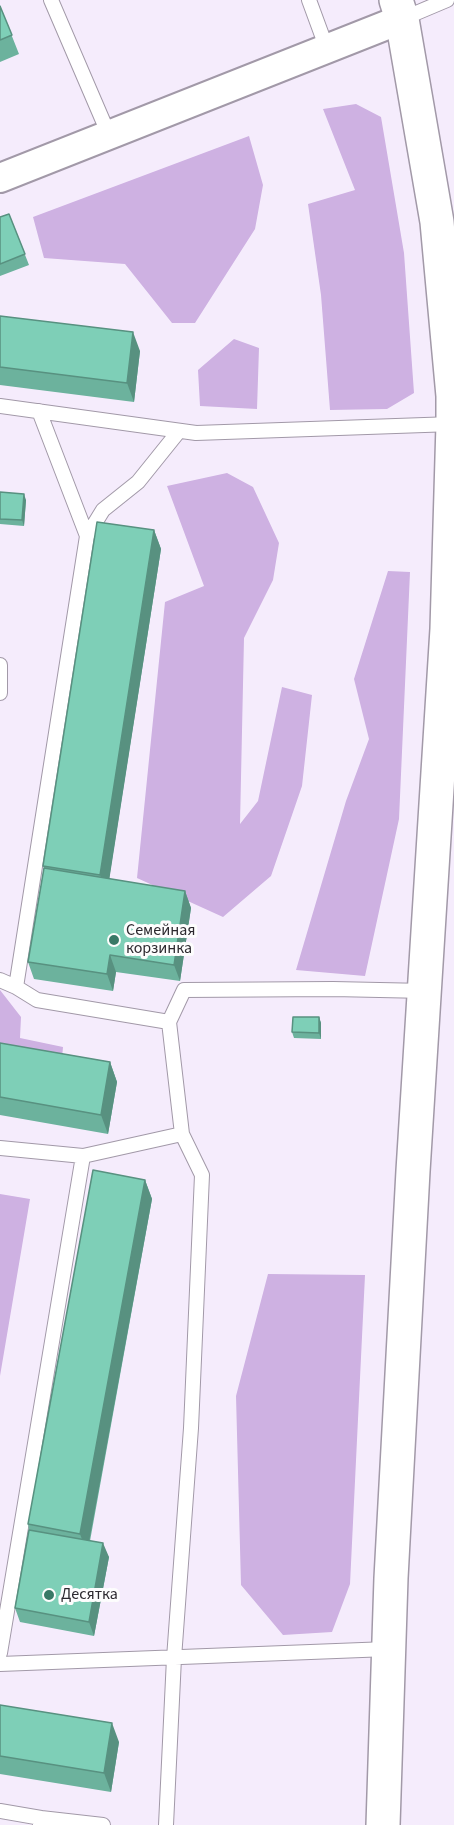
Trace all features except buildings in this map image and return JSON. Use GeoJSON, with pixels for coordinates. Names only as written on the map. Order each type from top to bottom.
{"type":"FeatureCollection","features":[{"type":"Feature","properties":{"kind":"street"},"geometry":{"type":"LineString","coordinates":[[0,178],[327,49],[399,10],[437,222],[453,396],[453,424],[447,629],[413,1171],[388,1649],[383,1825]]}},
{"type":"Feature","properties":{"kind":"lane"},"geometry":{"type":"LineString","coordinates":[[51,0],[110,135]]}},
{"type":"Feature","properties":{"kind":"lane"},"geometry":{"type":"LineString","coordinates":[[309,0],[327,49]]}},
{"type":"Feature","properties":{"kind":"lane"},"geometry":{"type":"LineString","coordinates":[[399,10],[447,0]]}},
{"type":"Feature","properties":{"kind":"lane"},"geometry":{"type":"LineString","coordinates":[[0,406],[196,433],[453,424]]}},
{"type":"Feature","properties":{"kind":"lane"},"geometry":{"type":"LineString","coordinates":[[39,411],[87,536]]}},
{"type":"Feature","properties":{"kind":"lane"},"geometry":{"type":"LineString","coordinates":[[16,987],[87,536],[103,510],[138,482],[179,431]]}},
{"type":"Feature","properties":{"kind":"lane"},"geometry":{"type":"LineString","coordinates":[[0,665],[0,693]]}},
{"type":"Feature","properties":{"kind":"lane"},"geometry":{"type":"LineString","coordinates":[[0,980],[37,1000],[169,1022]]}},
{"type":"Feature","properties":{"kind":"lane"},"geometry":{"type":"LineString","coordinates":[[166,1825],[174,1658],[191,1428],[202,1174],[182,1134],[169,1022],[184,990],[426,991]]}},
{"type":"Feature","properties":{"kind":"lane"},"geometry":{"type":"LineString","coordinates":[[0,1148],[83,1156],[182,1134]]}},
{"type":"Feature","properties":{"kind":"lane"},"geometry":{"type":"LineString","coordinates":[[0,1653],[83,1156]]}},
{"type":"Feature","properties":{"kind":"lane"},"geometry":{"type":"LineString","coordinates":[[0,1664],[388,1649]]}},
{"type":"Feature","properties":{"kind":"lane"},"geometry":{"type":"LineString","coordinates":[[0,1811],[40,1821],[103,1825]]}},
{"type":"Feature","properties":{"kind":"shaded area"},"geometry":{"type":"Polygon","coordinates":[[[356,104],[381,117],[404,253],[414,393],[387,409],[330,410],[321,295],[308,204],[355,190],[323,109],[356,104]]]}},
{"type":"Feature","properties":{"kind":"shaded area"},"geometry":{"type":"Polygon","coordinates":[[[249,136],[263,185],[255,229],[195,323],[172,323],[125,264],[44,258],[33,217],[249,136]]]}},
{"type":"Feature","properties":{"kind":"shaded area"},"geometry":{"type":"Polygon","coordinates":[[[234,339],[259,348],[257,409],[200,406],[198,370],[234,339]]]}},
{"type":"Feature","properties":{"kind":"shaded area"},"geometry":{"type":"Polygon","coordinates":[[[227,473],[253,487],[279,543],[273,580],[244,638],[240,824],[258,801],[282,687],[312,695],[302,786],[271,876],[223,917],[137,878],[165,602],[204,586],[167,486],[227,473]]]}},
{"type":"Feature","properties":{"kind":"shaded area"},"geometry":{"type":"Polygon","coordinates":[[[388,571],[410,572],[399,819],[365,976],[296,970],[346,801],[369,739],[354,679],[388,571]]]}},
{"type":"Feature","properties":{"kind":"shaded area"},"geometry":{"type":"Polygon","coordinates":[[[0,990],[21,1017],[20,1038],[63,1047],[62,1058],[0,1047],[0,990]]]}},
{"type":"Feature","properties":{"kind":"shaded area"},"geometry":{"type":"Polygon","coordinates":[[[0,1194],[30,1199],[0,1376],[0,1194]]]}},
{"type":"Feature","properties":{"kind":"shaded area"},"geometry":{"type":"Polygon","coordinates":[[[268,1274],[365,1275],[350,1584],[332,1632],[283,1635],[241,1585],[236,1396],[268,1274]]]}},
{"type":"Feature","properties":{"kind":"place","name":"Семейная корзинка"},"geometry":{"type":"Point","coordinates":[114,940]}},
{"type":"Feature","properties":{"kind":"place","name":"Десятка"},"geometry":{"type":"Point","coordinates":[49,1595]}}]}
